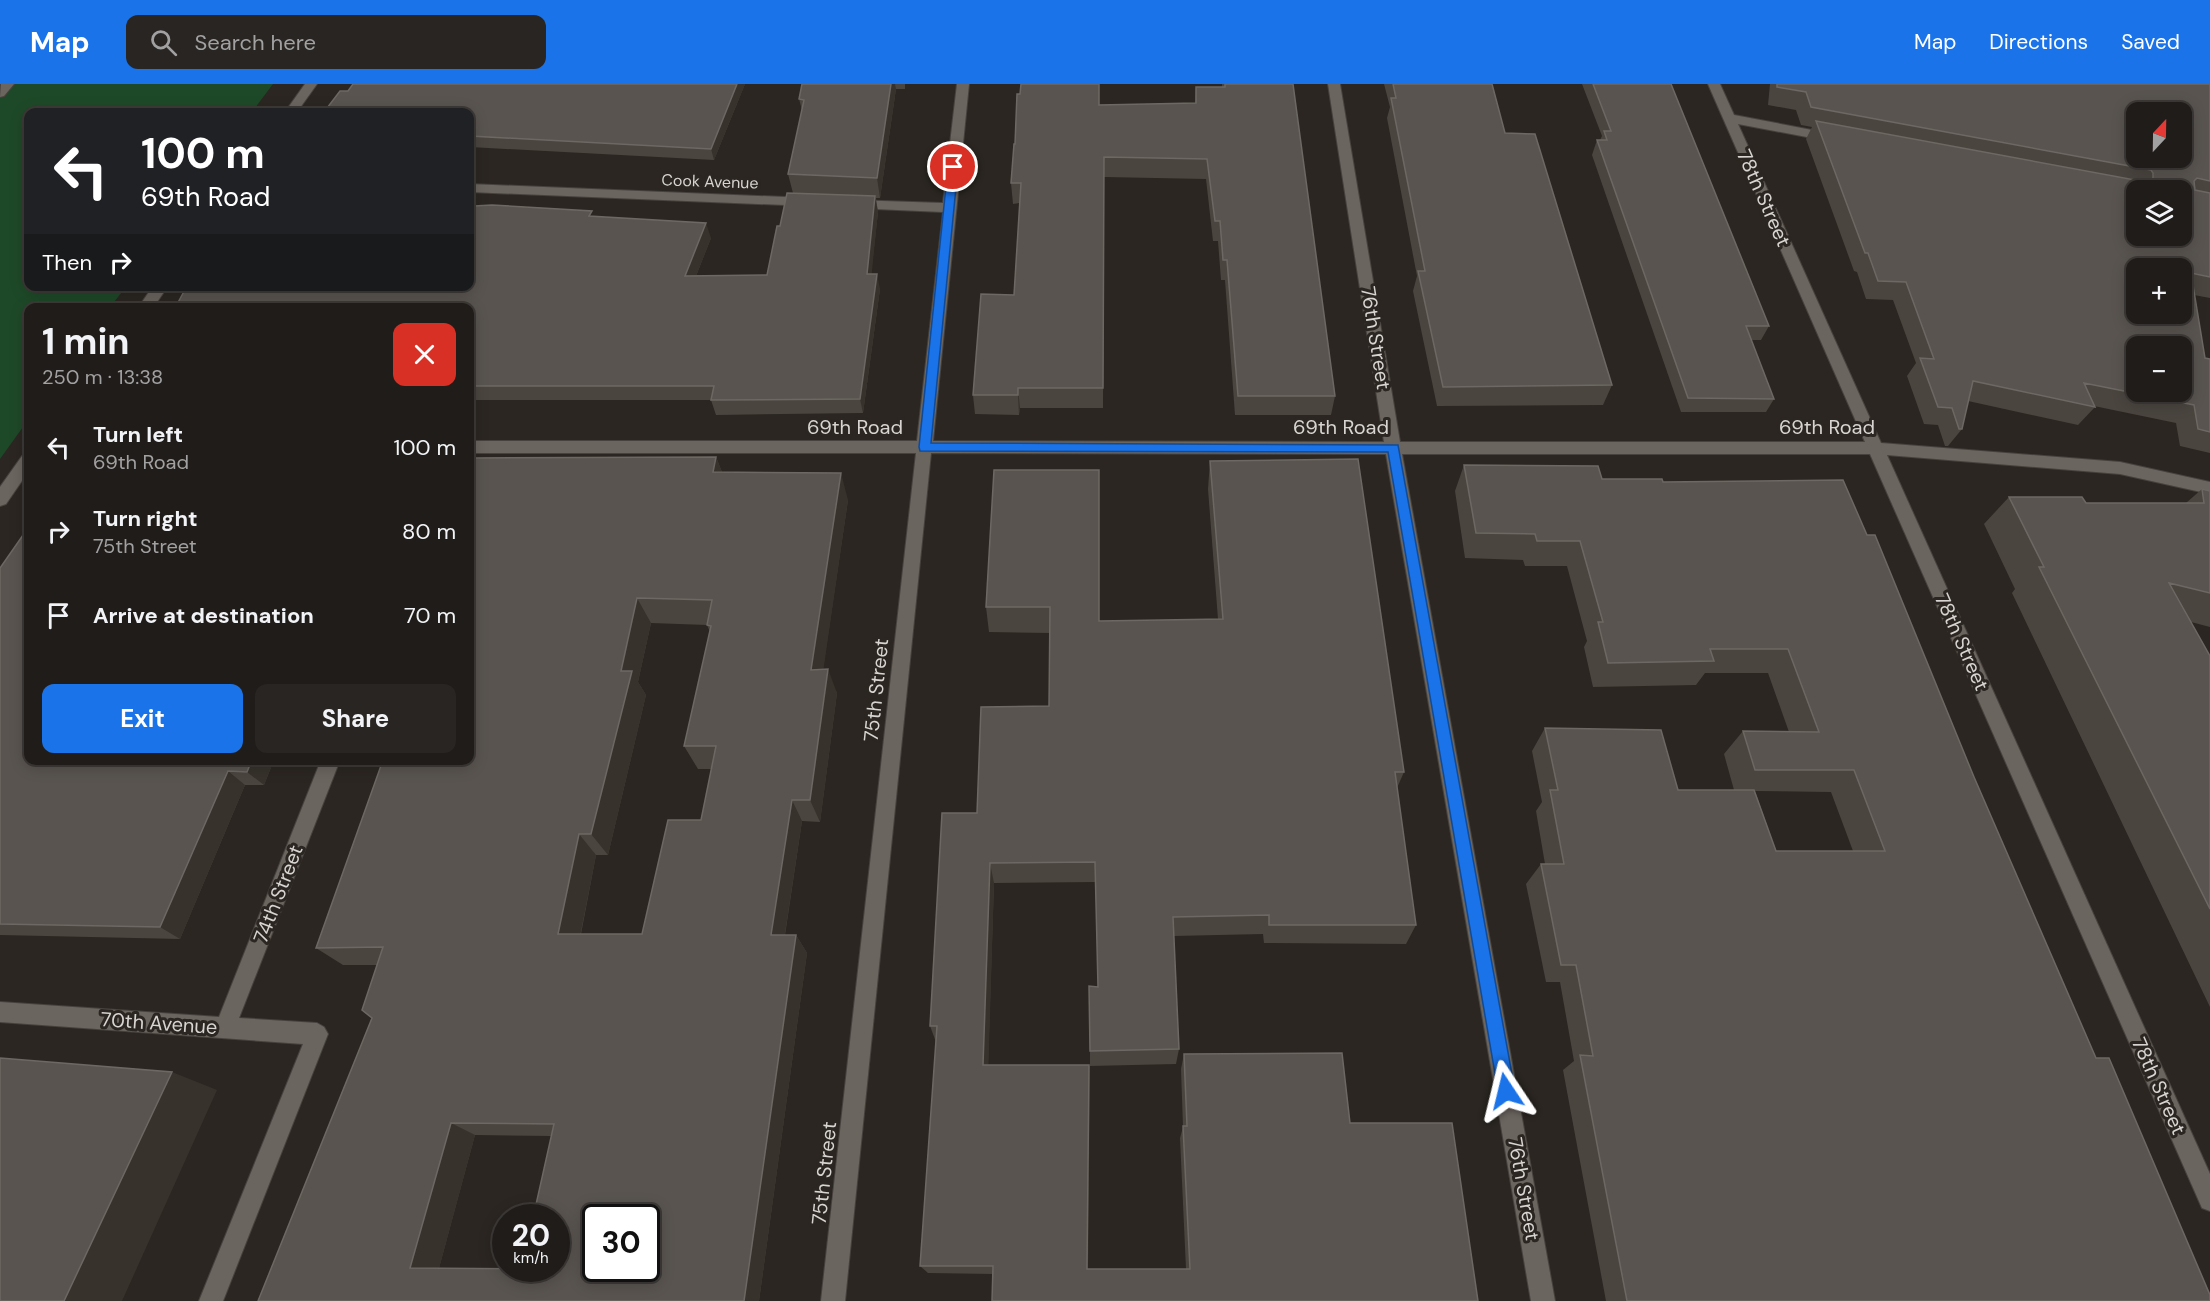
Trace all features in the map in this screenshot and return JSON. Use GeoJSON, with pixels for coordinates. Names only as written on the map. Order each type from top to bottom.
{"type":"FeatureCollection","features":[{"type":"Feature","properties":{"kind":"street"},"geometry":{"type":"LineString","coordinates":[[0,93],[8,84]]}},
{"type":"Feature","properties":{"kind":"street"},"geometry":{"type":"LineString","coordinates":[[294,108],[311,84]]}},
{"type":"Feature","properties":{"kind":"street","name":"75th Street"},"geometry":{"type":"LineString","coordinates":[[833,1301],[963,84]]}},
{"type":"Feature","properties":{"kind":"street","name":"76th Street"},"geometry":{"type":"LineString","coordinates":[[1334,84],[1394,448],[1543,1301]]}},
{"type":"Feature","properties":{"kind":"street","name":"78th Street"},"geometry":{"type":"LineString","coordinates":[[1714,84],[2210,1200]]}},
{"type":"Feature","properties":{"kind":"street"},"geometry":{"type":"LineString","coordinates":[[1728,118],[1844,140]]}},
{"type":"Feature","properties":{"kind":"street","name":"Cook Avenue"},"geometry":{"type":"LineString","coordinates":[[474,188],[949,208]]}},
{"type":"Feature","properties":{"kind":"street","name":"69th Road"},"geometry":{"type":"LineString","coordinates":[[474,447],[1876,448],[2120,468],[2210,488]]}},
{"type":"Feature","properties":{"kind":"street"},"geometry":{"type":"LineString","coordinates":[[0,500],[24,466]]}},
{"type":"Feature","properties":{"kind":"street","name":"74th Street"},"geometry":{"type":"LineString","coordinates":[[225,1028],[329,765]]}},
{"type":"Feature","properties":{"kind":"street","name":"70th Avenue"},"geometry":{"type":"LineString","coordinates":[[0,1012],[317,1034],[211,1301]]}},
{"type":"Feature","properties":{"kind":"green space"},"geometry":{"type":"Polygon","coordinates":[[[0,84],[273,84],[255,108],[24,108],[24,291],[123,291],[113,303],[24,303],[24,426],[0,459],[0,84]]]}},
{"type":"Feature","properties":{"kind":"building"},"geometry":{"type":"Polygon","coordinates":[[[353,84],[737,84],[711,149],[474,136],[474,108],[327,108],[340,91],[348,91],[353,84]]]}},
{"type":"Feature","properties":{"kind":"building"},"geometry":{"type":"Polygon","coordinates":[[[802,84],[891,84],[877,178],[788,174],[804,100],[799,99],[802,84]]]}},
{"type":"Feature","properties":{"kind":"building"},"geometry":{"type":"Polygon","coordinates":[[[1021,84],[1099,84],[1099,105],[1196,103],[1196,87],[1225,87],[1225,84],[1293,84],[1335,396],[1238,396],[1227,260],[1223,260],[1220,221],[1215,221],[1207,159],[1104,157],[1103,388],[1018,388],[1018,395],[973,395],[981,294],[1014,295],[1021,183],[1011,183],[1017,94],[1020,94],[1021,84]]]}},
{"type":"Feature","properties":{"kind":"building"},"geometry":{"type":"Polygon","coordinates":[[[1393,84],[1492,84],[1505,133],[1535,134],[1612,385],[1443,387],[1418,271],[1425,271],[1391,98],[1396,98],[1393,84]]]}},
{"type":"Feature","properties":{"kind":"building"},"geometry":{"type":"Polygon","coordinates":[[[1593,84],[1671,84],[1769,326],[1746,326],[1774,399],[1688,398],[1597,140],[1607,140],[1604,131],[1611,131],[1593,84]]]}},
{"type":"Feature","properties":{"kind":"building"},"geometry":{"type":"Polygon","coordinates":[[[1777,84],[2210,84],[2210,181],[2197,178],[2194,181],[2195,190],[2210,193],[2210,277],[2192,273],[2192,258],[2126,258],[2126,324],[2192,324],[2192,279],[2205,358],[2210,359],[2210,432],[2198,429],[2194,405],[2179,402],[2192,402],[2192,336],[2126,336],[2126,391],[2084,383],[2095,407],[1973,381],[1962,429],[1959,429],[1952,408],[1938,407],[1920,358],[1934,359],[1906,282],[1878,281],[1868,253],[1865,253],[1816,121],[2135,180],[2126,180],[2126,246],[2192,246],[2192,180],[2153,180],[2151,170],[2140,168],[2192,168],[2192,102],[2126,102],[2126,165],[1811,107],[1806,92],[1777,87],[1777,84]]]}},
{"type":"Feature","properties":{"kind":"building"},"geometry":{"type":"Polygon","coordinates":[[[787,193],[875,196],[867,274],[877,274],[860,399],[711,400],[714,386],[474,386],[474,303],[178,303],[184,291],[474,291],[474,206],[592,211],[589,216],[706,223],[685,276],[767,275],[777,226],[780,226],[787,193]]]}},
{"type":"Feature","properties":{"kind":"building"},"geometry":{"type":"Polygon","coordinates":[[[716,457],[713,472],[841,473],[811,670],[828,669],[810,800],[792,800],[771,935],[796,935],[744,1301],[258,1301],[372,1018],[362,1010],[383,947],[316,948],[381,765],[474,765],[475,458],[716,457]],[[637,598],[621,671],[632,671],[591,834],[579,834],[558,934],[642,934],[668,820],[701,820],[716,746],[684,746],[711,626],[707,625],[712,600],[637,598]],[[451,1123],[410,1268],[492,1269],[492,1282],[570,1282],[570,1204],[536,1204],[554,1124],[451,1123]]]}},
{"type":"Feature","properties":{"kind":"building"},"geometry":{"type":"Polygon","coordinates":[[[1358,459],[1404,772],[1395,772],[1416,925],[1269,925],[1269,915],[1173,917],[1179,1049],[1090,1051],[1089,986],[1098,987],[1095,862],[990,863],[983,1065],[1089,1065],[1087,1269],[1190,1269],[1183,1126],[1187,1126],[1184,1054],[1342,1053],[1350,1123],[1452,1123],[1478,1301],[992,1301],[993,1266],[920,1266],[937,1026],[930,1026],[942,813],[977,813],[981,707],[1049,706],[1050,607],[986,607],[994,470],[1099,470],[1099,621],[1223,619],[1210,461],[1358,459]]]}},
{"type":"Feature","properties":{"kind":"building"},"geometry":{"type":"Polygon","coordinates":[[[1464,465],[1598,466],[1602,479],[1662,479],[1663,482],[1843,480],[1867,535],[1875,535],[1974,777],[2096,1058],[2109,1058],[2210,1295],[2210,1301],[1627,1301],[1580,1055],[1593,1056],[1576,965],[1561,965],[1541,864],[1564,864],[1550,790],[1558,790],[1545,728],[1661,730],[1678,790],[1754,790],[1776,851],[1885,851],[1854,770],[1755,770],[1743,731],[1819,732],[1788,649],[1710,649],[1714,661],[1608,663],[1598,622],[1603,622],[1580,541],[1537,541],[1535,534],[1476,533],[1464,465]]]}},
{"type":"Feature","properties":{"kind":"building"},"geometry":{"type":"Polygon","coordinates":[[[2202,489],[2210,491],[2210,593],[2169,583],[2210,656],[2210,909],[2039,567],[2044,567],[2009,497],[2082,497],[2086,503],[2204,503],[2202,489]]]}},
{"type":"Feature","properties":{"kind":"building"},"geometry":{"type":"Polygon","coordinates":[[[24,534],[24,765],[250,765],[247,772],[228,771],[160,927],[0,924],[0,568],[24,534]]]}},
{"type":"Feature","properties":{"kind":"building"},"geometry":{"type":"Polygon","coordinates":[[[0,1058],[172,1072],[64,1301],[0,1301],[0,1058]]]}},
{"type":"Feature","properties":{"kind":"route"},"geometry":{"type":"LineString","coordinates":[[953,167],[925,447],[1394,448],[1506,1091]]}}]}
